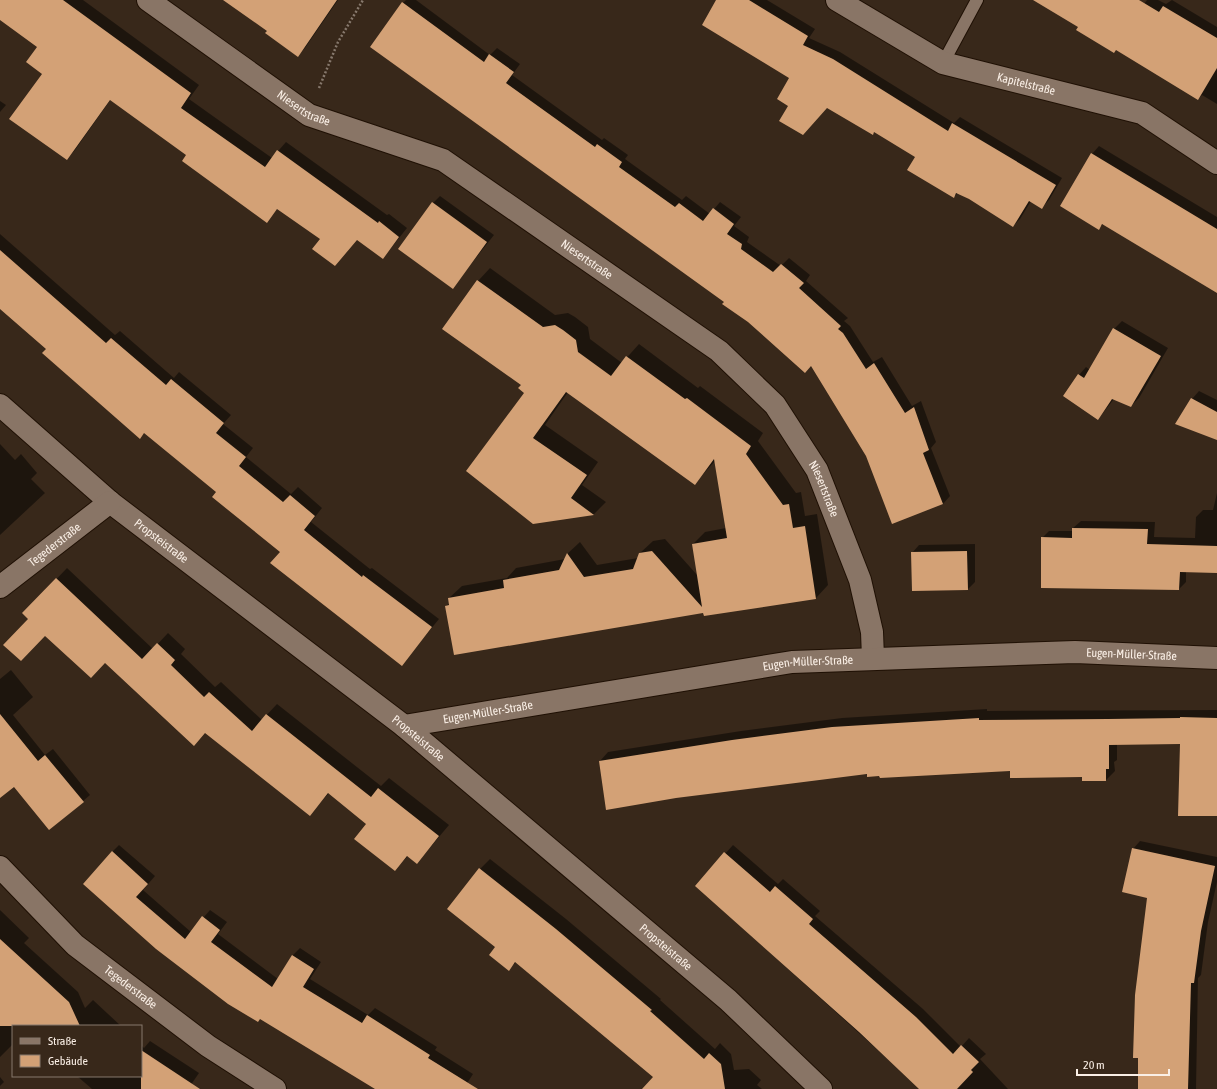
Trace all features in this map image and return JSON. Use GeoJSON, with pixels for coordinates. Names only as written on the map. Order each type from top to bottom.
{"type":"FeatureCollection","features":[{"type":"Feature","properties":{"kind":"street","name":"Niesertstraße"},"geometry":{"type":"LineString","coordinates":[[148,0],[309,115],[443,160],[719,351],[775,405],[817,470],[860,580],[872,632],[873,658]]}},
{"type":"Feature","properties":{"kind":"street","name":"Kapitelstraße"},"geometry":{"type":"LineString","coordinates":[[837,0],[943,63],[1142,113],[1217,163]]}},
{"type":"Feature","properties":{"kind":"street","name":"Propsteistraße"},"geometry":{"type":"LineString","coordinates":[[0,406],[110,502],[404,726],[728,1000],[821,1089]]}},
{"type":"Feature","properties":{"kind":"street","name":"Tegederstraße"},"geometry":{"type":"LineString","coordinates":[[0,587],[110,502]]}},
{"type":"Feature","properties":{"kind":"street","name":"Eugen-Müller-Straße"},"geometry":{"type":"LineString","coordinates":[[404,726],[792,662],[1075,652],[1217,658]]}},
{"type":"Feature","properties":{"kind":"street","name":"Tegederstraße"},"geometry":{"type":"LineString","coordinates":[[0,867],[75,945],[208,1046],[276,1089]]}},
{"type":"Feature","properties":{"kind":"lane"},"geometry":{"type":"LineString","coordinates":[[943,63],[977,0]]}},
{"type":"Feature","properties":{"kind":"path"},"geometry":{"type":"LineString","coordinates":[[309,115],[338,42],[363,0]]}},
{"type":"Feature","properties":{"kind":"building"},"geometry":{"type":"Polygon","coordinates":[[[0,0],[63,0],[191,93],[181,108],[265,167],[277,150],[378,223],[379,221],[399,237],[383,259],[357,240],[335,266],[312,249],[320,239],[277,209],[267,223],[182,161],[186,155],[110,100],[67,160],[9,119],[42,74],[26,62],[37,47],[0,20],[0,0]]]}},
{"type":"Feature","properties":{"kind":"building"},"geometry":{"type":"Polygon","coordinates":[[[223,0],[337,0],[298,57],[265,33],[267,31],[223,0]]]}},
{"type":"Feature","properties":{"kind":"building"},"geometry":{"type":"Polygon","coordinates":[[[716,0],[749,0],[808,36],[803,45],[833,59],[948,131],[952,123],[1056,185],[1042,209],[1029,201],[1013,227],[969,199],[956,193],[954,198],[907,170],[915,157],[874,132],[873,135],[827,108],[803,135],[779,121],[788,106],[777,99],[789,78],[702,25],[716,0]]]}},
{"type":"Feature","properties":{"kind":"building"},"geometry":{"type":"Polygon","coordinates":[[[1033,0],[1139,0],[1159,12],[1163,6],[1217,38],[1217,68],[1198,100],[1116,50],[1114,53],[1076,30],[1078,27],[1033,0]]]}},
{"type":"Feature","properties":{"kind":"building"},"geometry":{"type":"Polygon","coordinates":[[[402,2],[484,62],[489,54],[514,72],[506,83],[595,147],[597,144],[622,162],[619,167],[675,207],[679,203],[703,221],[713,208],[734,224],[727,234],[742,244],[741,249],[773,272],[781,264],[804,283],[799,288],[841,326],[838,329],[843,333],[866,369],[874,363],[905,413],[914,407],[929,450],[923,453],[943,504],[892,524],[866,456],[811,366],[805,373],[748,322],[722,304],[724,302],[370,47],[402,2]]]}},
{"type":"Feature","properties":{"kind":"building"},"geometry":{"type":"Polygon","coordinates":[[[1091,153],[1217,229],[1217,293],[1102,224],[1099,230],[1060,206],[1091,153]]]}},
{"type":"Feature","properties":{"kind":"building"},"geometry":{"type":"Polygon","coordinates":[[[432,202],[487,242],[453,289],[398,249],[432,202]]]}},
{"type":"Feature","properties":{"kind":"building"},"geometry":{"type":"Polygon","coordinates":[[[0,250],[106,343],[111,338],[166,385],[171,379],[224,423],[216,433],[246,457],[239,466],[283,502],[290,495],[315,516],[304,530],[362,577],[363,575],[432,627],[402,666],[270,563],[280,552],[212,497],[216,492],[144,433],[140,439],[42,353],[46,349],[0,309],[0,250]]]}},
{"type":"Feature","properties":{"kind":"building"},"geometry":{"type":"Polygon","coordinates":[[[477,280],[543,327],[555,325],[563,330],[576,340],[578,352],[611,376],[626,356],[685,399],[687,398],[751,446],[746,454],[783,505],[789,504],[793,528],[805,526],[816,599],[704,616],[703,613],[454,655],[445,606],[449,605],[448,598],[504,588],[503,580],[559,570],[567,553],[584,577],[633,569],[639,553],[652,551],[702,607],[692,544],[727,538],[714,459],[695,485],[566,392],[533,438],[587,475],[571,498],[594,515],[533,524],[466,471],[524,393],[518,388],[521,385],[442,329],[477,280]]]}},
{"type":"Feature","properties":{"kind":"building"},"geometry":{"type":"Polygon","coordinates":[[[1113,328],[1161,356],[1131,407],[1112,399],[1098,420],[1063,396],[1078,374],[1084,378],[1113,328]]]}},
{"type":"Feature","properties":{"kind":"building"},"geometry":{"type":"Polygon","coordinates":[[[1191,398],[1217,412],[1217,440],[1175,424],[1191,398]]]}},
{"type":"Feature","properties":{"kind":"building"},"geometry":{"type":"Polygon","coordinates":[[[1072,528],[1148,529],[1147,544],[1217,546],[1217,573],[1180,572],[1179,590],[1041,588],[1041,537],[1072,538],[1072,528]]]}},
{"type":"Feature","properties":{"kind":"building"},"geometry":{"type":"Polygon","coordinates":[[[967,551],[968,590],[912,591],[911,552],[967,551]]]}},
{"type":"Feature","properties":{"kind":"building"},"geometry":{"type":"Polygon","coordinates":[[[56,578],[142,659],[157,643],[175,660],[171,665],[204,697],[209,692],[252,731],[266,714],[371,797],[378,788],[439,836],[417,864],[407,856],[395,871],[354,839],[366,824],[328,793],[310,816],[205,733],[194,746],[105,663],[91,678],[45,636],[21,661],[3,645],[28,619],[22,613],[56,578]]]}},
{"type":"Feature","properties":{"kind":"building"},"geometry":{"type":"Polygon","coordinates":[[[0,714],[38,761],[45,755],[84,802],[49,830],[14,787],[0,798],[0,714]]]}},
{"type":"Feature","properties":{"kind":"building"},"geometry":{"type":"Polygon","coordinates":[[[1180,717],[1217,718],[1217,816],[1178,816],[1180,744],[1109,745],[1109,769],[1106,769],[1106,781],[1082,781],[1082,777],[1010,778],[1010,771],[880,778],[879,776],[867,777],[867,774],[676,798],[606,810],[599,761],[732,740],[832,727],[979,718],[979,720],[1180,717]]]}},
{"type":"Feature","properties":{"kind":"building"},"geometry":{"type":"Polygon","coordinates":[[[1132,848],[1215,866],[1201,931],[1194,983],[1191,983],[1188,1089],[1138,1089],[1138,1058],[1133,1058],[1135,995],[1147,898],[1122,892],[1132,848]]]}},
{"type":"Feature","properties":{"kind":"building"},"geometry":{"type":"Polygon","coordinates":[[[112,851],[148,884],[136,897],[185,939],[202,916],[220,930],[211,942],[272,987],[292,955],[314,969],[303,987],[362,1023],[367,1015],[430,1055],[428,1058],[478,1089],[375,1089],[260,1019],[258,1022],[228,1004],[156,949],[83,884],[112,851]]]}},
{"type":"Feature","properties":{"kind":"building"},"geometry":{"type":"Polygon","coordinates":[[[724,852],[770,892],[775,886],[813,919],[809,924],[916,1017],[953,1054],[961,1045],[979,1062],[971,1070],[973,1072],[957,1089],[919,1089],[859,1032],[695,886],[724,852]]]}},
{"type":"Feature","properties":{"kind":"building"},"geometry":{"type":"Polygon","coordinates":[[[479,868],[556,929],[652,1010],[650,1011],[704,1059],[709,1053],[721,1064],[725,1089],[642,1089],[653,1077],[515,962],[509,971],[489,955],[495,947],[447,909],[479,868]]]}},
{"type":"Feature","properties":{"kind":"building"},"geometry":{"type":"Polygon","coordinates":[[[0,939],[69,1002],[80,1025],[0,1026],[0,939]]]}},
{"type":"Feature","properties":{"kind":"building"},"geometry":{"type":"Polygon","coordinates":[[[142,1051],[200,1089],[141,1089],[142,1051]]]}}]}
